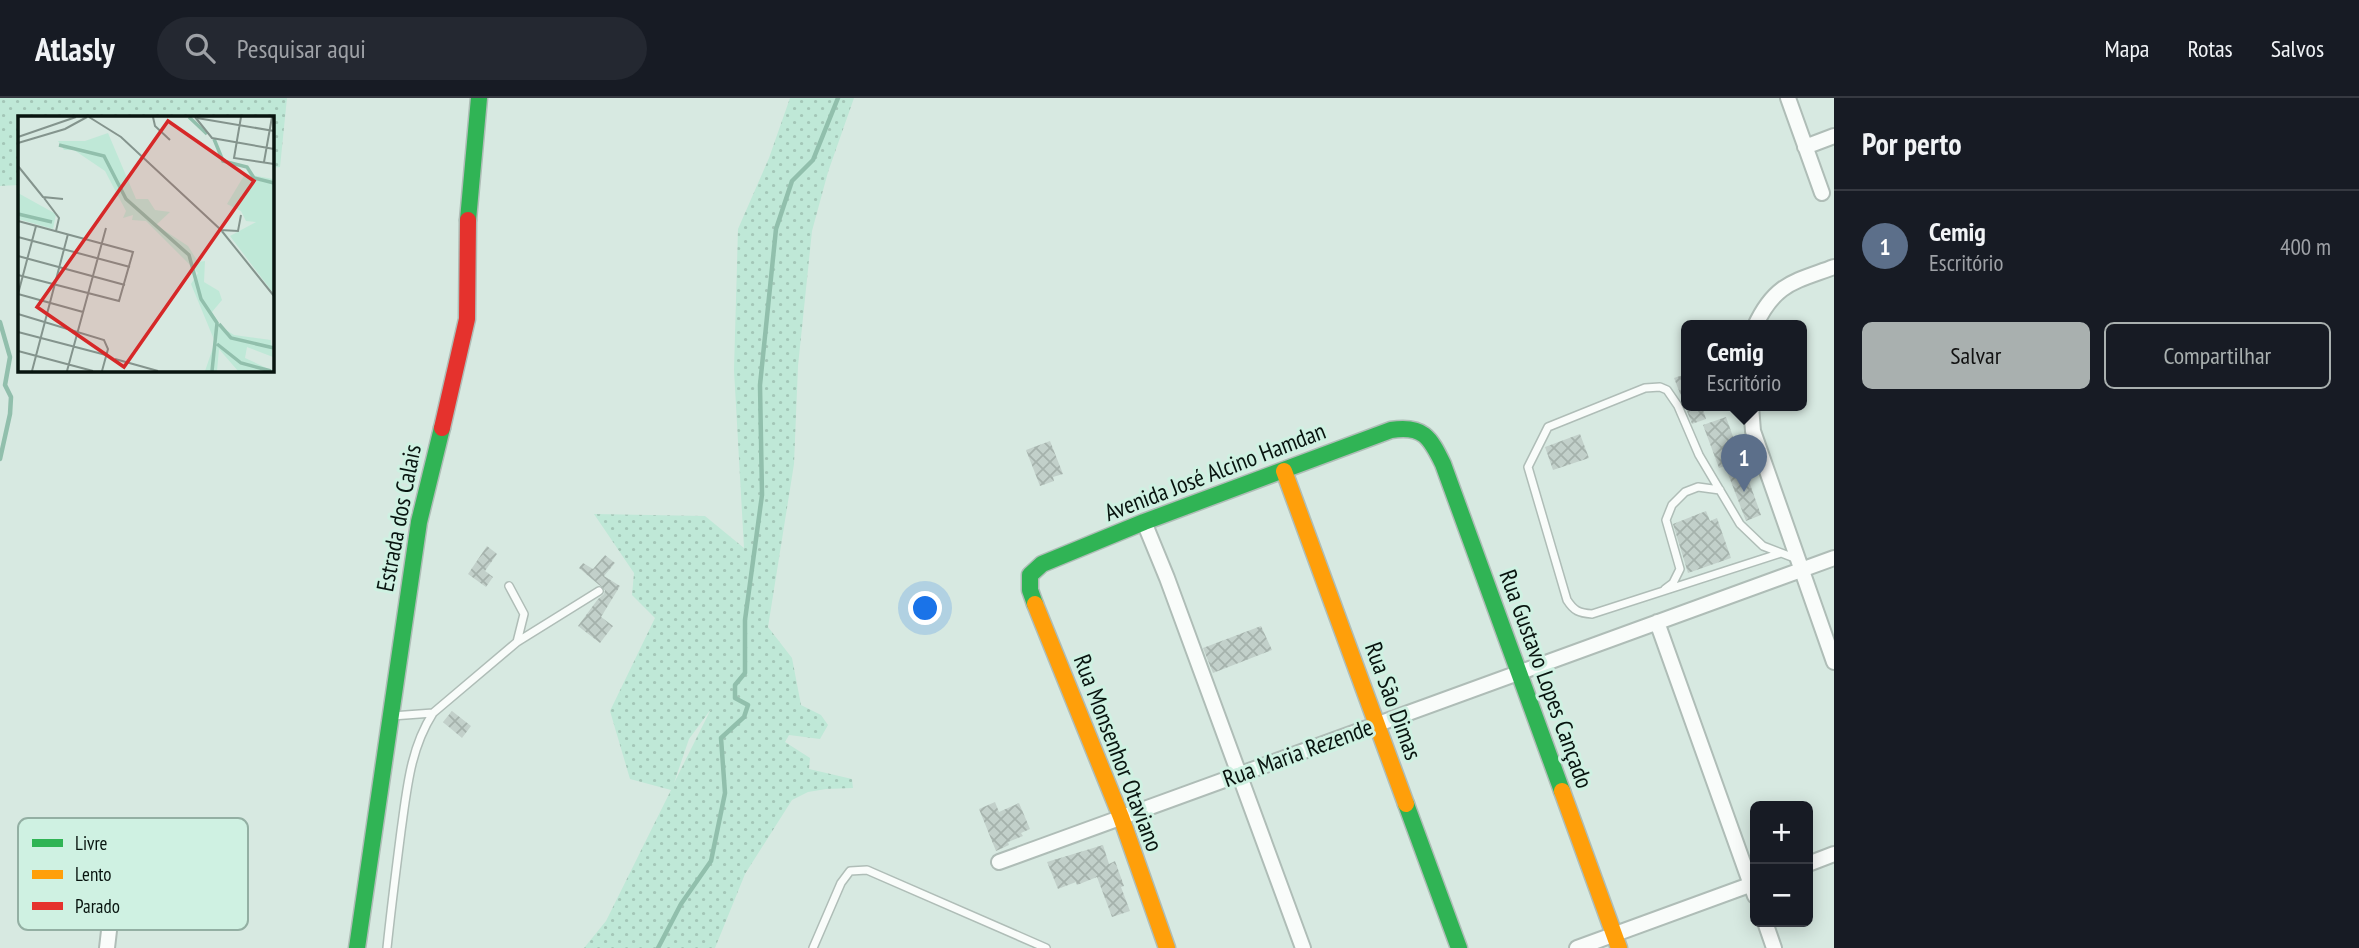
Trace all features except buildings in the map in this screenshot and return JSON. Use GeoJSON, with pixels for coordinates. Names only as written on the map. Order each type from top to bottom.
{"type":"FeatureCollection","features":[{"type":"Feature","properties":{"kind":"street","name":"Estrada dos Calais"},"geometry":{"type":"LineString","coordinates":[[357,948],[419,523],[467,319],[466,250],[480,98]]}},
{"type":"Feature","properties":{"kind":"street"},"geometry":{"type":"LineString","coordinates":[[1788,98],[1822,193]]}},
{"type":"Feature","properties":{"kind":"street"},"geometry":{"type":"LineString","coordinates":[[1805,147],[1834,136]]}},
{"type":"Feature","properties":{"kind":"street"},"geometry":{"type":"LineString","coordinates":[[1759,320],[1784,285],[1834,267]]}},
{"type":"Feature","properties":{"kind":"street"},"geometry":{"type":"LineString","coordinates":[[1751,411],[1753,431],[1834,662]]}},
{"type":"Feature","properties":{"kind":"street","name":"Avenida José Alcino Hamdan"},"geometry":{"type":"LineString","coordinates":[[1030,575],[1042,564],[1144,522],[1391,430],[1406,427],[1421,431]]}},
{"type":"Feature","properties":{"kind":"street","name":"Rua Gustavo Lopes Cançado"},"geometry":{"type":"LineString","coordinates":[[1421,431],[1434,444],[1443,464],[1617,941]]}},
{"type":"Feature","properties":{"kind":"street","name":"Rua São Dimas"},"geometry":{"type":"LineString","coordinates":[[1284,471],[1460,948]]}},
{"type":"Feature","properties":{"kind":"street"},"geometry":{"type":"LineString","coordinates":[[1144,522],[1303,948]]}},
{"type":"Feature","properties":{"kind":"street","name":"Rua Maria Rezende"},"geometry":{"type":"LineString","coordinates":[[999,862],[1657,622],[1799,564],[1834,558]]}},
{"type":"Feature","properties":{"kind":"street","name":"Rua Monsenhor Otaviano"},"geometry":{"type":"LineString","coordinates":[[1030,575],[1030,590],[1121,817],[1167,948]]}},
{"type":"Feature","properties":{"kind":"street"},"geometry":{"type":"LineString","coordinates":[[1657,622],[1750,877]]}},
{"type":"Feature","properties":{"kind":"street"},"geometry":{"type":"LineString","coordinates":[[1813,862],[1834,854]]}},
{"type":"Feature","properties":{"kind":"street"},"geometry":{"type":"LineString","coordinates":[[1577,948],[1617,941],[1750,890]]}},
{"type":"Feature","properties":{"kind":"street"},"geometry":{"type":"LineString","coordinates":[[1767,927],[1774,948]]}},
{"type":"Feature","properties":{"kind":"street"},"geometry":{"type":"LineString","coordinates":[[107,948],[109,930]]}},
{"type":"Feature","properties":{"kind":"lane"},"geometry":{"type":"LineString","coordinates":[[1781,553],[1592,614],[1579,614],[1567,600],[1528,467],[1548,426],[1645,388],[1660,387],[1667,390],[1678,407],[1699,454],[1740,524],[1763,546],[1781,553],[1799,564]]}},
{"type":"Feature","properties":{"kind":"lane"},"geometry":{"type":"LineString","coordinates":[[1661,592],[1673,583],[1680,569],[1666,520],[1672,505],[1685,492],[1698,487],[1720,490]]}},
{"type":"Feature","properties":{"kind":"lane"},"geometry":{"type":"LineString","coordinates":[[509,586],[524,614],[517,642]]}},
{"type":"Feature","properties":{"kind":"lane"},"geometry":{"type":"LineString","coordinates":[[387,948],[410,768],[416,743],[433,713],[517,642],[599,592]]}},
{"type":"Feature","properties":{"kind":"lane"},"geometry":{"type":"LineString","coordinates":[[391,716],[433,713]]}},
{"type":"Feature","properties":{"kind":"lane"},"geometry":{"type":"LineString","coordinates":[[813,948],[841,883],[850,871],[867,870],[1046,948]]}},
{"type":"Feature","properties":{"kind":"green space"},"geometry":{"type":"Polygon","coordinates":[[[0,98],[287,98],[280,167],[273,168],[273,116],[18,116],[18,185],[0,186],[0,98]]]}},
{"type":"Feature","properties":{"kind":"green space"},"geometry":{"type":"Polygon","coordinates":[[[790,98],[854,98],[828,172],[812,231],[798,366],[794,464],[768,627],[792,658],[801,705],[821,715],[828,725],[820,739],[789,735],[785,742],[810,758],[809,769],[852,779],[853,788],[808,792],[792,800],[745,874],[715,948],[584,948],[606,921],[671,790],[630,779],[610,711],[655,618],[632,595],[634,573],[594,514],[705,516],[744,548],[734,370],[738,229],[769,158],[790,98]],[[711,709],[689,739],[674,783],[711,709]]]}},
{"type":"Feature","properties":{"kind":"waterway"},"geometry":{"type":"LineString","coordinates":[[658,948],[681,904],[711,861],[725,793],[721,738],[744,717],[748,705],[735,698],[735,685],[745,673],[745,620],[762,495],[760,385],[776,229],[792,181],[813,160],[838,98]]}},
{"type":"Feature","properties":{"kind":"waterway"},"geometry":{"type":"LineString","coordinates":[[0,322],[10,357],[5,385],[11,397],[0,459]]}},
{"type":"Feature","properties":{"kind":"traffic: fast"},"geometry":{"type":"LineString","coordinates":[[468,220],[479,98]]}},
{"type":"Feature","properties":{"kind":"traffic: fast"},"geometry":{"type":"LineString","coordinates":[[357,948],[419,522],[442,428]]}},
{"type":"Feature","properties":{"kind":"traffic: fast"},"geometry":{"type":"LineString","coordinates":[[1035,604],[1030,590],[1030,575],[1042,564],[1144,522],[1391,430],[1418,431],[1429,440],[1443,464],[1562,791]]}},
{"type":"Feature","properties":{"kind":"traffic: fast"},"geometry":{"type":"LineString","coordinates":[[1406,804],[1459,948]]}},
{"type":"Feature","properties":{"kind":"traffic: slow"},"geometry":{"type":"LineString","coordinates":[[1284,471],[1406,804]]}},
{"type":"Feature","properties":{"kind":"traffic: slow"},"geometry":{"type":"LineString","coordinates":[[1035,604],[1121,817],[1167,948]]}},
{"type":"Feature","properties":{"kind":"traffic: slow"},"geometry":{"type":"LineString","coordinates":[[1562,791],[1619,948]]}},
{"type":"Feature","properties":{"kind":"traffic: jam"},"geometry":{"type":"LineString","coordinates":[[442,428],[467,319],[468,220]]}},
{"type":"Feature","properties":{"kind":"place","name":"Cemig"},"geometry":{"type":"Point","coordinates":[1744,492]}}]}
